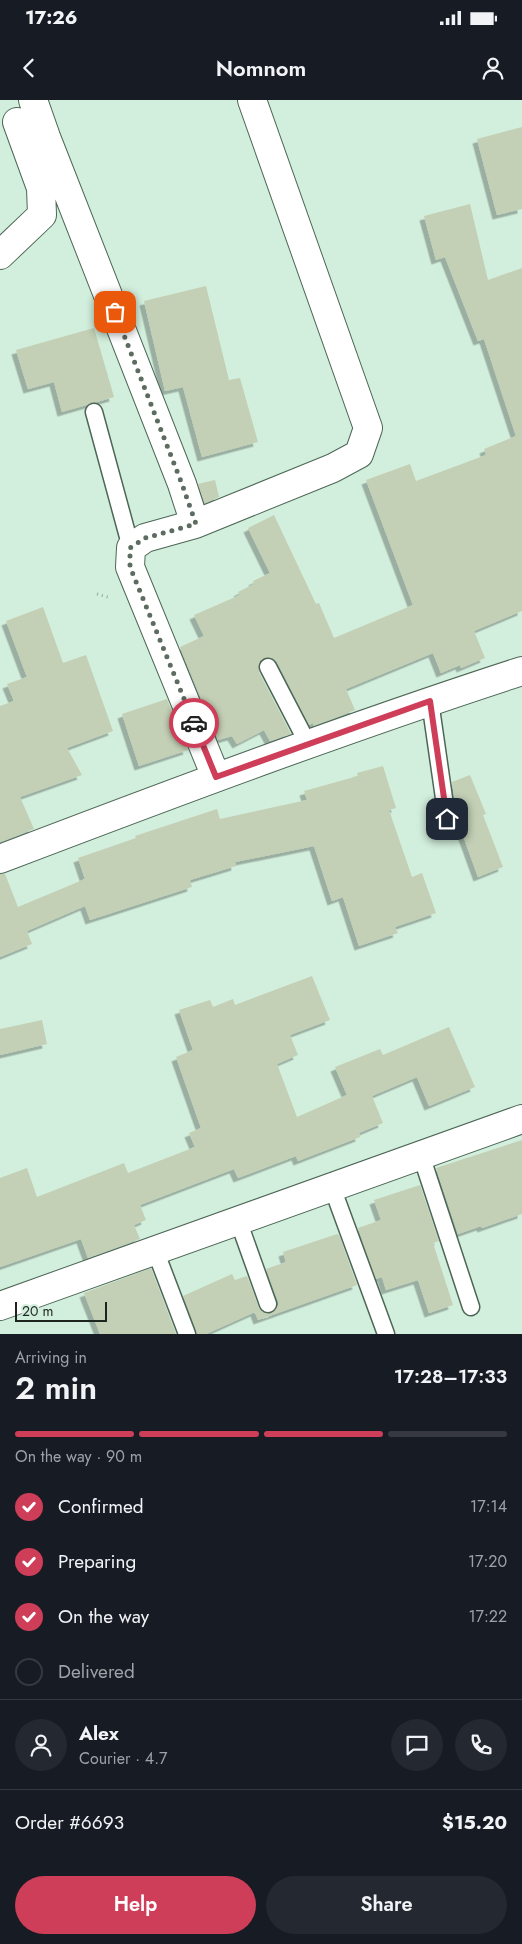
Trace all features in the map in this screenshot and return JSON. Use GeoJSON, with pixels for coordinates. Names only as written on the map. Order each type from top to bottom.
{"type":"FeatureCollection","features":[{"type":"Feature","properties":{"kind":"street"},"geometry":{"type":"LineString","coordinates":[[33,100],[196,524]]}},
{"type":"Feature","properties":{"kind":"street"},"geometry":{"type":"LineString","coordinates":[[216,777],[130,567],[130,548],[145,538],[196,524],[334,468],[359,454],[368,428],[252,100]]}},
{"type":"Feature","properties":{"kind":"street"},"geometry":{"type":"LineString","coordinates":[[0,255],[42,215],[41,188],[17,122]]}},
{"type":"Feature","properties":{"kind":"street"},"geometry":{"type":"LineString","coordinates":[[0,858],[308,744],[522,671]]}},
{"type":"Feature","properties":{"kind":"street"},"geometry":{"type":"LineString","coordinates":[[0,1306],[522,1119]]}},
{"type":"Feature","properties":{"kind":"lane"},"geometry":{"type":"LineString","coordinates":[[94,412],[130,548]]}},
{"type":"Feature","properties":{"kind":"lane"},"geometry":{"type":"LineString","coordinates":[[268,667],[308,744]]}},
{"type":"Feature","properties":{"kind":"lane"},"geometry":{"type":"LineString","coordinates":[[430,701],[447,819]]}},
{"type":"Feature","properties":{"kind":"lane"},"geometry":{"type":"LineString","coordinates":[[422,1155],[471,1308]]}},
{"type":"Feature","properties":{"kind":"lane"},"geometry":{"type":"LineString","coordinates":[[332,1186],[386,1334]]}},
{"type":"Feature","properties":{"kind":"lane"},"geometry":{"type":"LineString","coordinates":[[238,1220],[268,1304]]}},
{"type":"Feature","properties":{"kind":"lane"},"geometry":{"type":"LineString","coordinates":[[155,1250],[187,1334]]}},
{"type":"Feature","properties":{"kind":"building"},"geometry":{"type":"Polygon","coordinates":[[[522,127],[522,209],[497,215],[477,139],[522,127]]]}},
{"type":"Feature","properties":{"kind":"building"},"geometry":{"type":"Polygon","coordinates":[[[470,204],[488,280],[522,268],[522,611],[474,631],[485,658],[461,668],[460,665],[441,673],[433,653],[346,689],[355,710],[314,726],[313,723],[309,725],[277,662],[273,658],[264,658],[259,662],[259,672],[291,734],[270,741],[264,730],[237,744],[232,736],[218,740],[180,647],[204,636],[194,615],[240,595],[238,592],[254,584],[253,581],[270,573],[248,528],[274,515],[316,604],[319,603],[334,638],[413,605],[366,480],[410,464],[416,481],[486,455],[484,449],[516,436],[484,339],[478,341],[445,257],[436,260],[424,216],[470,204]]]}},
{"type":"Feature","properties":{"kind":"building"},"geometry":{"type":"Polygon","coordinates":[[[206,286],[229,380],[240,378],[258,442],[202,457],[183,387],[165,391],[144,301],[206,286]]]}},
{"type":"Feature","properties":{"kind":"building"},"geometry":{"type":"Polygon","coordinates":[[[94,328],[114,397],[62,412],[54,382],[28,389],[16,350],[94,328]]]}},
{"type":"Feature","properties":{"kind":"building"},"geometry":{"type":"Polygon","coordinates":[[[215,480],[219,497],[205,503],[198,484],[215,480]]]}},
{"type":"Feature","properties":{"kind":"building"},"geometry":{"type":"Polygon","coordinates":[[[43,607],[63,663],[86,655],[113,731],[67,748],[82,775],[20,797],[34,829],[0,842],[0,706],[14,701],[7,684],[27,677],[6,621],[43,607]]]}},
{"type":"Feature","properties":{"kind":"building"},"geometry":{"type":"Polygon","coordinates":[[[167,699],[188,750],[139,766],[122,714],[167,699]]]}},
{"type":"Feature","properties":{"kind":"building"},"geometry":{"type":"Polygon","coordinates":[[[383,766],[396,808],[389,810],[412,877],[422,873],[436,913],[395,927],[398,933],[359,946],[343,897],[332,901],[314,846],[235,862],[236,866],[190,880],[192,887],[90,920],[85,906],[27,931],[32,944],[0,957],[0,874],[5,874],[18,907],[85,879],[78,858],[136,838],[135,836],[217,809],[220,819],[307,800],[304,791],[358,776],[357,773],[383,766]]]}},
{"type":"Feature","properties":{"kind":"building"},"geometry":{"type":"Polygon","coordinates":[[[470,775],[486,814],[483,815],[503,867],[478,877],[457,819],[452,782],[470,775]]]}},
{"type":"Feature","properties":{"kind":"building"},"geometry":{"type":"Polygon","coordinates":[[[312,976],[330,1020],[290,1035],[298,1055],[277,1064],[297,1117],[347,1095],[335,1067],[380,1049],[383,1055],[449,1027],[475,1087],[429,1106],[417,1077],[372,1096],[383,1123],[359,1133],[360,1137],[298,1161],[296,1156],[238,1178],[234,1169],[140,1205],[146,1220],[134,1225],[140,1239],[88,1258],[81,1239],[0,1267],[0,1178],[27,1168],[37,1197],[124,1163],[128,1173],[195,1147],[189,1133],[201,1128],[176,1057],[193,1050],[179,1010],[210,1000],[213,1007],[233,999],[235,1005],[312,976]]]}},
{"type":"Feature","properties":{"kind":"building"},"geometry":{"type":"Polygon","coordinates":[[[42,1020],[47,1044],[0,1055],[0,1029],[42,1020]]]}},
{"type":"Feature","properties":{"kind":"building"},"geometry":{"type":"Polygon","coordinates":[[[522,1140],[522,1214],[458,1234],[436,1168],[522,1140]]]}},
{"type":"Feature","properties":{"kind":"building"},"geometry":{"type":"Polygon","coordinates":[[[420,1185],[439,1241],[433,1243],[453,1305],[429,1313],[418,1280],[386,1290],[382,1277],[376,1279],[358,1228],[381,1220],[374,1200],[420,1185]]]}},
{"type":"Feature","properties":{"kind":"building"},"geometry":{"type":"Polygon","coordinates":[[[337,1234],[357,1285],[258,1320],[255,1312],[206,1334],[197,1334],[183,1296],[232,1274],[235,1280],[247,1276],[259,1308],[266,1314],[272,1313],[278,1306],[278,1301],[266,1269],[286,1262],[283,1252],[337,1234]]]}},
{"type":"Feature","properties":{"kind":"building"},"geometry":{"type":"Polygon","coordinates":[[[151,1268],[176,1334],[100,1334],[84,1293],[151,1268]]]}},
{"type":"Feature","properties":{"kind":"way so far"},"geometry":{"type":"LineString","coordinates":[[115,312],[196,524],[145,538],[130,548],[129,560],[130,567],[194,723]]}},
{"type":"Feature","properties":{"kind":"route"},"geometry":{"type":"LineString","coordinates":[[194,723],[216,777],[430,701],[447,819]]}}]}
